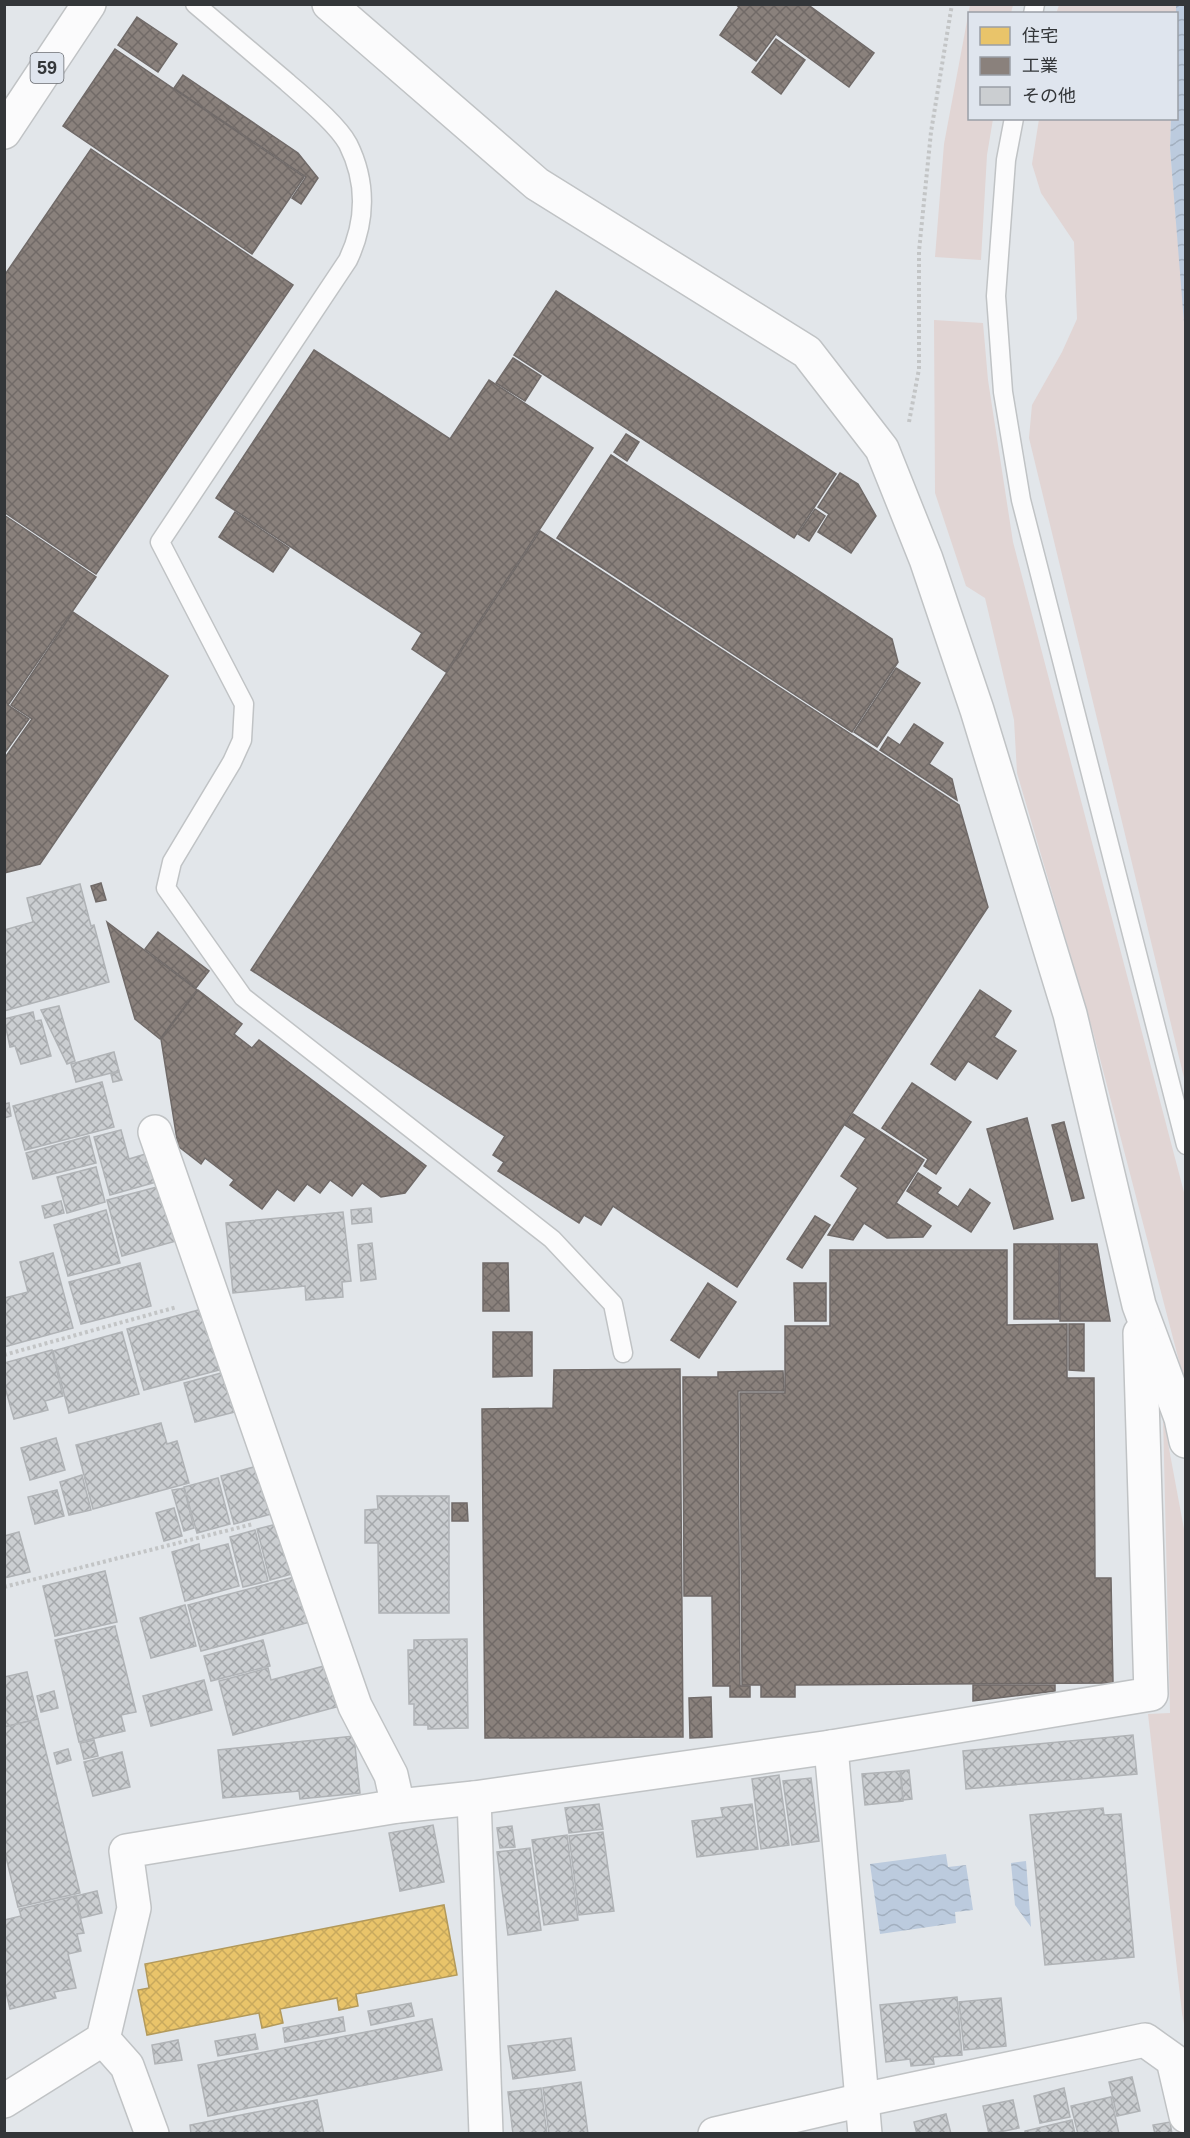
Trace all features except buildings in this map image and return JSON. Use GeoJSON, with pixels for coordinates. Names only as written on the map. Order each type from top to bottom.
{"type":"FeatureCollection","features":[{"type":"Feature","properties":{"kind":"street","name":"59"},"geometry":{"type":"LineString","coordinates":[[4,132],[89,4]]}},
{"type":"Feature","properties":{"kind":"street"},"geometry":{"type":"LineString","coordinates":[[329,4],[537,184],[807,352],[882,449],[926,559],[976,710],[1070,1014],[1139,1305],[1181,1418],[1185,1441]]}},
{"type":"Feature","properties":{"kind":"street"},"geometry":{"type":"LineString","coordinates":[[154,1132],[355,1706],[391,1775],[398,1806]]}},
{"type":"Feature","properties":{"kind":"street"},"geometry":{"type":"LineString","coordinates":[[4,2101],[103,2039],[134,1908],[126,1851],[398,1806],[474,1798],[831,1747],[1151,1694],[1139,1305]]}},
{"type":"Feature","properties":{"kind":"street"},"geometry":{"type":"LineString","coordinates":[[831,1747],[865,2133]]}},
{"type":"Feature","properties":{"kind":"street"},"geometry":{"type":"LineString","coordinates":[[474,1798],[486,2133]]}},
{"type":"Feature","properties":{"kind":"street"},"geometry":{"type":"LineString","coordinates":[[103,2039],[127,2066],[152,2133]]}},
{"type":"Feature","properties":{"kind":"street"},"geometry":{"type":"LineString","coordinates":[[715,2133],[1145,2040],[1173,2060],[1185,2116]]}},
{"type":"Feature","properties":{"kind":"lane"},"geometry":{"type":"LineString","coordinates":[[195,4],[319,110],[347,143],[359,173],[363,201],[358,240],[348,260],[160,542],[244,704],[242,740],[232,762],[172,862],[166,888],[243,997],[552,1239],[613,1304],[623,1353]]}},
{"type":"Feature","properties":{"kind":"lane"},"geometry":{"type":"LineString","coordinates":[[1014,120],[1006,160],[996,296],[1003,392],[1021,500],[1185,1145]]}},
{"type":"Feature","properties":{"kind":"path"},"geometry":{"type":"LineString","coordinates":[[882,449],[900,442],[908,432],[919,369],[922,227],[931,132],[952,4]]}},
{"type":"Feature","properties":{"kind":"path"},"geometry":{"type":"LineString","coordinates":[[4,1355],[213,1297]]}},
{"type":"Feature","properties":{"kind":"path"},"geometry":{"type":"LineString","coordinates":[[4,1587],[289,1515]]}},
{"type":"Feature","properties":{"kind":"shaded area"},"geometry":{"type":"Polygon","coordinates":[[[970,5],[1013,5],[1011,12],[969,12],[970,5]]]}},
{"type":"Feature","properties":{"kind":"shaded area"},"geometry":{"type":"Polygon","coordinates":[[[1059,5],[1176,5],[1176,12],[1057,12],[1059,5]]]}},
{"type":"Feature","properties":{"kind":"shaded area"},"geometry":{"type":"Polygon","coordinates":[[[968,16],[968,120],[993,120],[987,155],[981,260],[935,257],[944,144],[968,16]]]}},
{"type":"Feature","properties":{"kind":"shaded area"},"geometry":{"type":"Polygon","coordinates":[[[1039,120],[1171,120],[1170,148],[1186,335],[1185,1082],[1029,438],[1032,405],[1062,352],[1077,319],[1074,242],[1041,193],[1032,164],[1039,120]]]}},
{"type":"Feature","properties":{"kind":"shaded area"},"geometry":{"type":"Polygon","coordinates":[[[934,320],[983,323],[988,380],[1013,542],[1185,1196],[1185,1384],[1093,1032],[1017,773],[1014,720],[985,598],[966,586],[935,493],[934,320]]]}},
{"type":"Feature","properties":{"kind":"shaded area"},"geometry":{"type":"Polygon","coordinates":[[[1163,1416],[1186,1540],[1185,2029],[1148,1714],[1170,1713],[1163,1416]]]}},
{"type":"Feature","properties":{"kind":"water"},"geometry":{"type":"Polygon","coordinates":[[[1176,5],[1186,5],[1185,335],[1170,148],[1171,120],[1178,120],[1178,12],[1176,12],[1176,5]]]}},
{"type":"Feature","properties":{"kind":"water"},"geometry":{"type":"Polygon","coordinates":[[[946,1854],[948,1867],[966,1865],[973,1910],[955,1912],[956,1923],[880,1934],[870,1864],[946,1854]]]}},
{"type":"Feature","properties":{"kind":"water"},"geometry":{"type":"Polygon","coordinates":[[[1026,1861],[1031,1927],[1015,1905],[1011,1863],[1026,1861]]]}}]}
